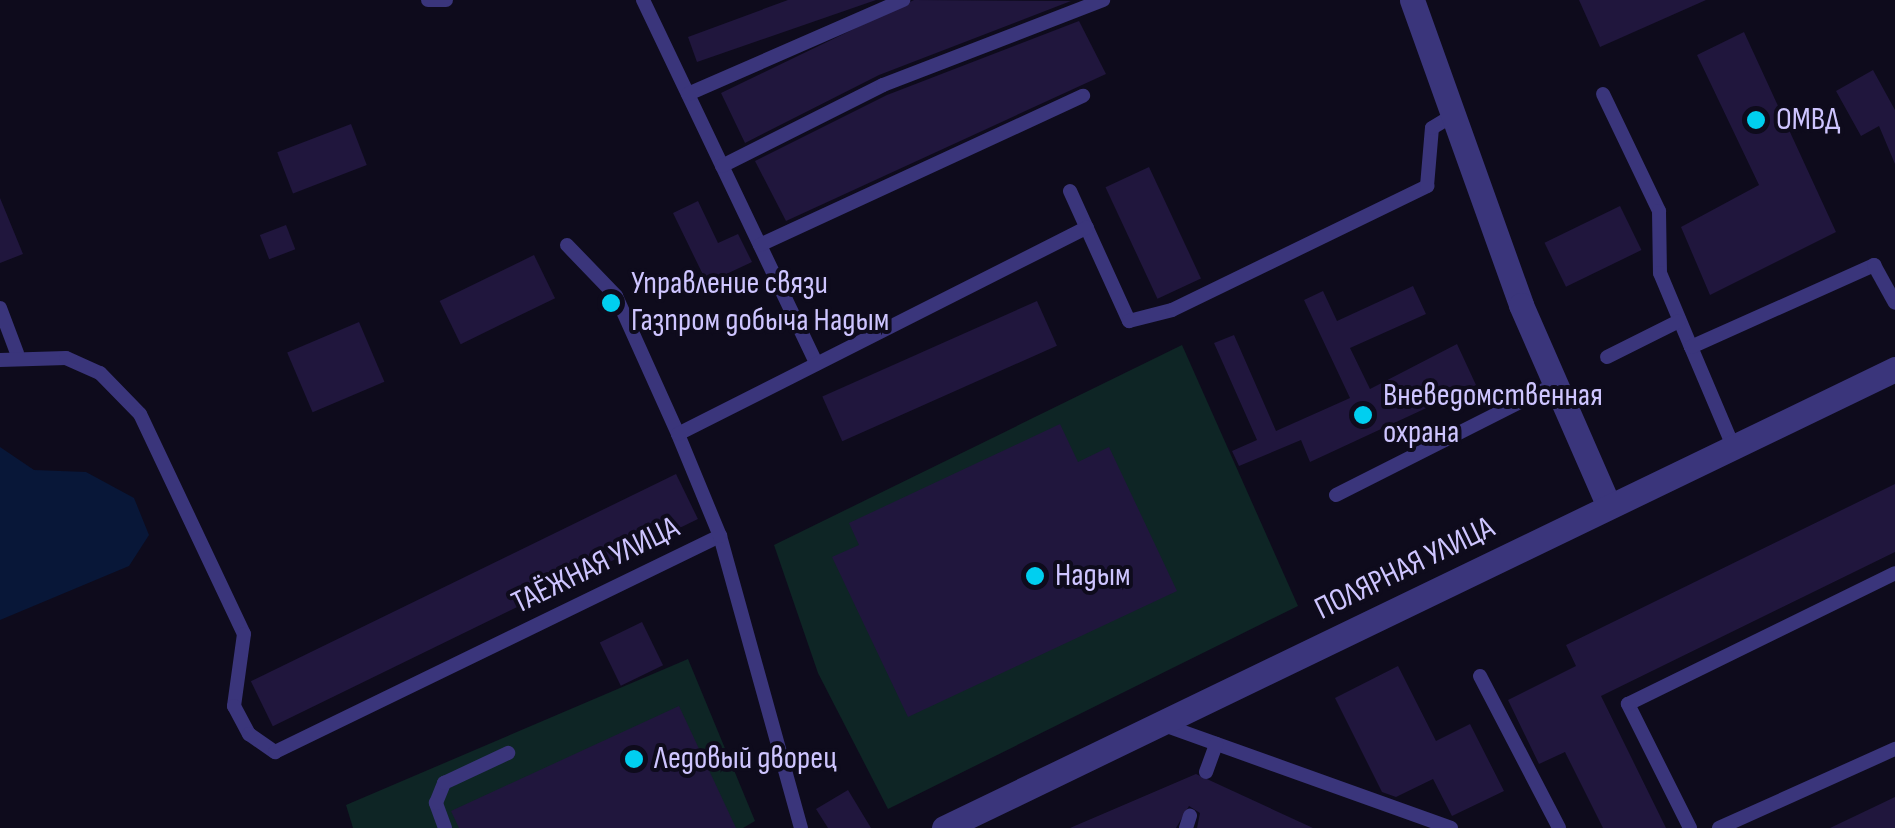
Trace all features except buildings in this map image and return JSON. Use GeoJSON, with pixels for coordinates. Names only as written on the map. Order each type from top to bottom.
{"type":"FeatureCollection","features":[{"type":"Feature","properties":{"kind":"street"},"geometry":{"type":"LineString","coordinates":[[1412,0],[1556,384],[1609,506]]}},
{"type":"Feature","properties":{"kind":"street","name":"ПОЛЯРНАЯ УЛИЦА"},"geometry":{"type":"LineString","coordinates":[[944,828],[1895,369]]}},
{"type":"Feature","properties":{"kind":"lane"},"geometry":{"type":"LineString","coordinates":[[428,0],[446,0]]}},
{"type":"Feature","properties":{"kind":"lane"},"geometry":{"type":"LineString","coordinates":[[643,0],[818,364]]}},
{"type":"Feature","properties":{"kind":"lane"},"geometry":{"type":"LineString","coordinates":[[688,94],[903,0]]}},
{"type":"Feature","properties":{"kind":"lane"},"geometry":{"type":"LineString","coordinates":[[722,166],[883,85],[1103,0]]}},
{"type":"Feature","properties":{"kind":"lane"},"geometry":{"type":"LineString","coordinates":[[1603,94],[1660,211],[1660,274],[1733,446]]}},
{"type":"Feature","properties":{"kind":"lane"},"geometry":{"type":"LineString","coordinates":[[760,245],[1082,96]]}},
{"type":"Feature","properties":{"kind":"lane"},"geometry":{"type":"LineString","coordinates":[[1070,190],[1129,321],[1172,310],[1427,186],[1432,128],[1454,114]]}},
{"type":"Feature","properties":{"kind":"lane"},"geometry":{"type":"LineString","coordinates":[[678,434],[1086,227]]}},
{"type":"Feature","properties":{"kind":"lane"},"geometry":{"type":"LineString","coordinates":[[567,245],[616,296],[720,536]]}},
{"type":"Feature","properties":{"kind":"lane"},"geometry":{"type":"LineString","coordinates":[[1690,347],[1874,265],[1895,304]]}},
{"type":"Feature","properties":{"kind":"lane"},"geometry":{"type":"LineString","coordinates":[[0,308],[18,353],[0,360]]}},
{"type":"Feature","properties":{"kind":"lane"},"geometry":{"type":"LineString","coordinates":[[1607,358],[1680,321]]}},
{"type":"Feature","properties":{"kind":"lane","name":"ТАЁЖНАЯ УЛИЦА"},"geometry":{"type":"LineString","coordinates":[[18,353],[100,373],[140,414],[244,634],[234,706],[249,734],[276,752],[720,536],[802,828]]}},
{"type":"Feature","properties":{"kind":"lane"},"geometry":{"type":"LineString","coordinates":[[1336,495],[1556,384]]}},
{"type":"Feature","properties":{"kind":"lane"},"geometry":{"type":"LineString","coordinates":[[1690,828],[1628,704],[1895,572]]}},
{"type":"Feature","properties":{"kind":"lane"},"geometry":{"type":"LineString","coordinates":[[1480,676],[1559,828]]}},
{"type":"Feature","properties":{"kind":"lane"},"geometry":{"type":"LineString","coordinates":[[1160,723],[1451,828]]}},
{"type":"Feature","properties":{"kind":"lane"},"geometry":{"type":"LineString","coordinates":[[1206,772],[1216,744]]}},
{"type":"Feature","properties":{"kind":"lane"},"geometry":{"type":"LineString","coordinates":[[1719,828],[1895,749]]}},
{"type":"Feature","properties":{"kind":"lane"},"geometry":{"type":"LineString","coordinates":[[446,828],[436,802],[444,783],[508,752]]}},
{"type":"Feature","properties":{"kind":"green space","name":"Надым"},"geometry":{"type":"Polygon","coordinates":[[[1182,345],[1298,606],[888,809],[818,673],[774,545],[1182,345]]]}},
{"type":"Feature","properties":{"kind":"green space"},"geometry":{"type":"Polygon","coordinates":[[[688,659],[755,821],[743,828],[353,828],[346,805],[688,659]]]}},
{"type":"Feature","properties":{"kind":"water"},"geometry":{"type":"Polygon","coordinates":[[[0,447],[34,470],[86,472],[134,498],[149,535],[129,566],[0,620],[0,447]]]}},
{"type":"Feature","properties":{"kind":"place","name":"ОМВД"},"geometry":{"type":"Point","coordinates":[1756,120]}},
{"type":"Feature","properties":{"kind":"place","name":"Управление связи Газпром добыча Надым"},"geometry":{"type":"Point","coordinates":[611,303]}},
{"type":"Feature","properties":{"kind":"place","name":"Вневедомственная охрана"},"geometry":{"type":"Point","coordinates":[1363,415]}},
{"type":"Feature","properties":{"kind":"place","name":"Надым"},"geometry":{"type":"Point","coordinates":[1035,576]}},
{"type":"Feature","properties":{"kind":"place","name":"Ледовый дворец"},"geometry":{"type":"Point","coordinates":[634,759]}}]}
